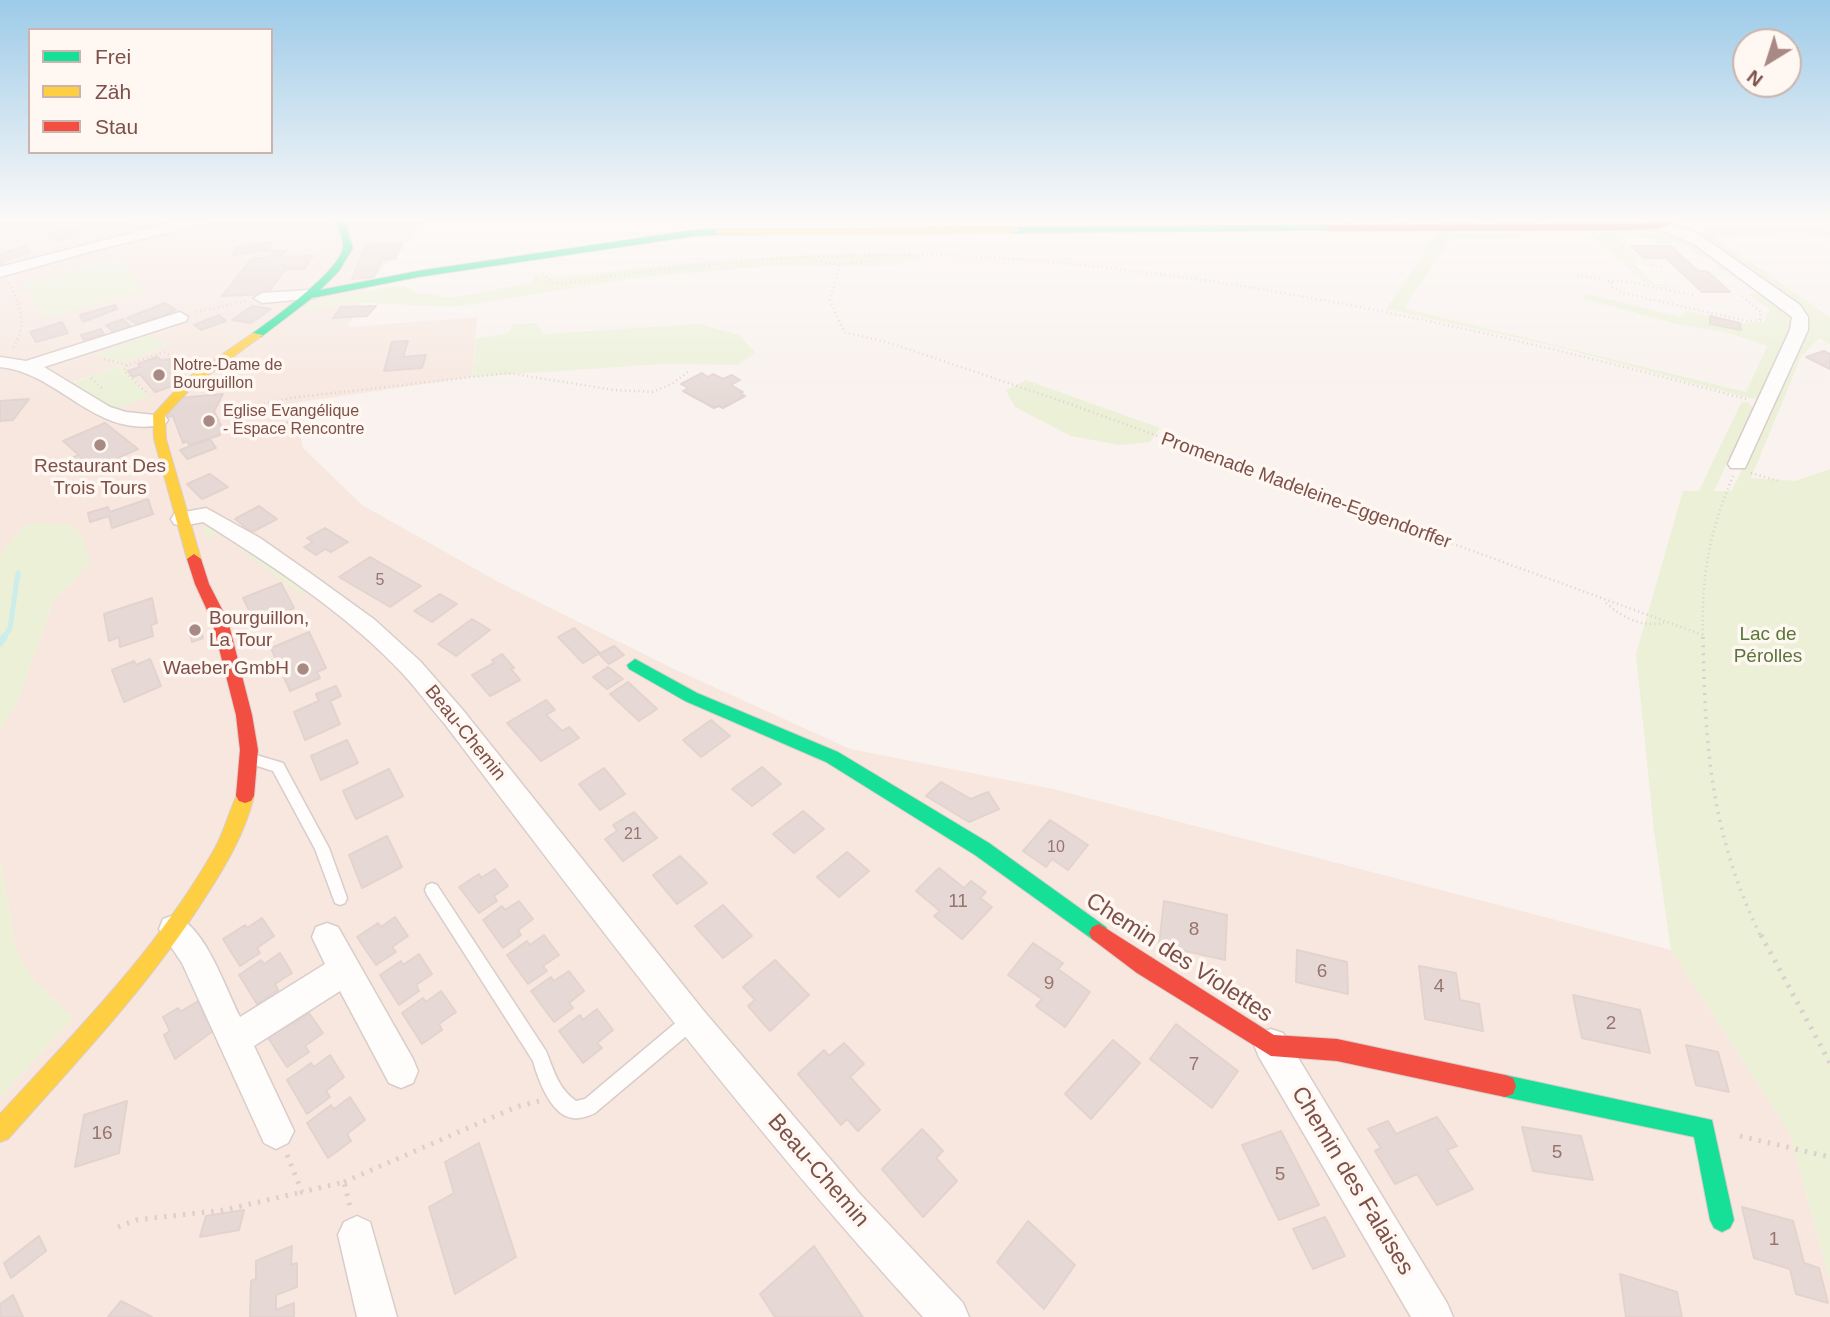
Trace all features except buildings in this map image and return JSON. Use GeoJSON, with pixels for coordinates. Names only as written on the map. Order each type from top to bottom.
{"type":"FeatureCollection","features":[{"type":"Feature","properties":{"kind":"main road"},"geometry":{"type":"LineString","coordinates":[[0,1131],[105,1013],[174,929],[191,906],[232,837],[244,801],[249,758],[244,715],[220,621],[202,584],[182,519],[160,439],[158,420],[159,415],[189,383],[309,295],[320,282]]}},
{"type":"Feature","properties":{"kind":"main road"},"geometry":{"type":"LineString","coordinates":[[309,295],[377,282]]}},
{"type":"Feature","properties":{"kind":"main road","name":"Chemin des Violettes"},"geometry":{"type":"LineString","coordinates":[[635,665],[702,703],[832,757],[982,849],[1144,966],[1271,1045],[1337,1050],[1704,1128],[1722,1220]]}},
{"type":"Feature","properties":{"kind":"street"},"geometry":{"type":"LineString","coordinates":[[1737,467],[1800,330],[1800,317],[1794,309],[1757,282]]}},
{"type":"Feature","properties":{"kind":"street"},"geometry":{"type":"LineString","coordinates":[[262,298],[309,295]]}},
{"type":"Feature","properties":{"kind":"street"},"geometry":{"type":"LineString","coordinates":[[31,365],[180,317]]}},
{"type":"Feature","properties":{"kind":"street"},"geometry":{"type":"LineString","coordinates":[[4,358],[31,365],[105,412],[137,421],[158,420]]}},
{"type":"Feature","properties":{"kind":"street","name":"Beau-Chemin"},"geometry":{"type":"LineString","coordinates":[[182,519],[206,515],[253,543],[367,625],[411,667],[453,716],[691,1021],[847,1207],[949,1317]]}},
{"type":"Feature","properties":{"kind":"street"},"geometry":{"type":"LineString","coordinates":[[174,929],[194,953],[232,1041],[276,1131]]}},
{"type":"Feature","properties":{"kind":"street"},"geometry":{"type":"LineString","coordinates":[[327,937],[401,1072]]}},
{"type":"Feature","properties":{"kind":"street"},"geometry":{"type":"LineString","coordinates":[[232,1041],[344,970]]}},
{"type":"Feature","properties":{"kind":"street","name":"Chemin des Falaises"},"geometry":{"type":"LineString","coordinates":[[1271,1045],[1433,1317]]}},
{"type":"Feature","properties":{"kind":"street"},"geometry":{"type":"LineString","coordinates":[[357,1235],[377,1317]]}},
{"type":"Feature","properties":{"kind":"lane"},"geometry":{"type":"LineString","coordinates":[[249,758],[278,767],[322,848],[340,898]]}},
{"type":"Feature","properties":{"kind":"lane"},"geometry":{"type":"LineString","coordinates":[[432,890],[540,1057],[548,1084],[561,1103],[574,1111],[589,1107],[691,1021]]}},
{"type":"Feature","properties":{"kind":"path"},"geometry":{"type":"LineString","coordinates":[[4,358],[20,338],[23,314],[7,282]]}},
{"type":"Feature","properties":{"kind":"path","name":"Promenade Madeleine-Eggendorffer"},"geometry":{"type":"LineString","coordinates":[[835,282],[830,300],[844,332],[890,343],[1070,404],[1703,635]]}},
{"type":"Feature","properties":{"kind":"path"},"geometry":{"type":"LineString","coordinates":[[1208,282],[1390,312],[1553,349],[1765,405]]}},
{"type":"Feature","properties":{"kind":"path"},"geometry":{"type":"LineString","coordinates":[[1611,282],[1611,287],[1623,293],[1747,321],[1760,320],[1761,312],[1742,296]]}},
{"type":"Feature","properties":{"kind":"path"},"geometry":{"type":"LineString","coordinates":[[1632,282],[1693,295]]}},
{"type":"Feature","properties":{"kind":"path"},"geometry":{"type":"LineString","coordinates":[[1646,282],[1650,286]]}},
{"type":"Feature","properties":{"kind":"path"},"geometry":{"type":"LineString","coordinates":[[180,317],[262,298]]}},
{"type":"Feature","properties":{"kind":"path"},"geometry":{"type":"LineString","coordinates":[[75,351],[127,365],[164,352],[187,366]]}},
{"type":"Feature","properties":{"kind":"path"},"geometry":{"type":"LineString","coordinates":[[127,365],[124,371],[150,397],[142,401]]}},
{"type":"Feature","properties":{"kind":"path"},"geometry":{"type":"LineString","coordinates":[[242,409],[290,398],[508,373],[614,390],[652,392],[672,384],[690,370]]}},
{"type":"Feature","properties":{"kind":"path"},"geometry":{"type":"LineString","coordinates":[[1779,481],[1737,467],[1721,503],[1708,550],[1702,587],[1703,716],[1717,816],[1727,854],[1766,945],[1830,1063]]}},
{"type":"Feature","properties":{"kind":"path"},"geometry":{"type":"LineString","coordinates":[[1604,600],[1618,614],[1651,627],[1667,623]]}},
{"type":"Feature","properties":{"kind":"path"},"geometry":{"type":"LineString","coordinates":[[118,1227],[136,1220],[224,1210],[344,1182],[516,1107],[536,1102]]}},
{"type":"Feature","properties":{"kind":"path"},"geometry":{"type":"LineString","coordinates":[[276,1131],[303,1192]]}},
{"type":"Feature","properties":{"kind":"path"},"geometry":{"type":"LineString","coordinates":[[1774,1145],[1830,1157]]}},
{"type":"Feature","properties":{"kind":"path"},"geometry":{"type":"LineString","coordinates":[[344,1182],[357,1235]]}},
{"type":"Feature","properties":{"kind":"shaded area"},"geometry":{"type":"Polygon","coordinates":[[[0,282],[371,282],[348,327],[477,317],[472,377],[293,403],[303,448],[362,505],[502,584],[672,668],[850,749],[1053,789],[1671,950],[1789,1132],[1830,1281],[1830,1317],[0,1317],[0,1098],[73,1018],[32,978],[16,951],[0,859],[0,729],[17,703],[54,599],[74,581],[81,534],[71,525],[40,523],[24,526],[0,554],[0,282]],[[120,365],[74,383],[149,396],[120,365]]]}},
{"type":"Feature","properties":{"kind":"green space"},"geometry":{"type":"Polygon","coordinates":[[[137,282],[143,291],[44,319],[23,283],[137,282]]]}},
{"type":"Feature","properties":{"kind":"green space"},"geometry":{"type":"Polygon","coordinates":[[[609,282],[453,307],[348,302],[311,312],[302,310],[308,304],[390,286],[405,286],[421,295],[426,293],[448,298],[531,283],[609,282]]]}},
{"type":"Feature","properties":{"kind":"green space","name":"Lac de Pérolles"},"geometry":{"type":"Polygon","coordinates":[[[1404,282],[1421,282],[1404,308],[1746,392],[1767,346],[1732,334],[1677,324],[1583,299],[1586,294],[1681,317],[1687,311],[1740,323],[1765,322],[1767,312],[1771,311],[1749,294],[1759,293],[1746,282],[1780,282],[1830,317],[1830,344],[1819,338],[1801,357],[1751,478],[1796,481],[1830,469],[1830,1281],[1789,1132],[1671,950],[1654,831],[1636,654],[1683,491],[1699,491],[1741,403],[1748,402],[1753,408],[1714,491],[1732,491],[1794,355],[1780,351],[1758,397],[1753,399],[1554,346],[1386,309],[1404,282]]]}},
{"type":"Feature","properties":{"kind":"green space"},"geometry":{"type":"Polygon","coordinates":[[[1648,282],[1666,284],[1668,287],[1648,282]]]}},
{"type":"Feature","properties":{"kind":"green space"},"geometry":{"type":"Polygon","coordinates":[[[536,323],[544,334],[699,324],[739,335],[756,353],[738,365],[663,364],[472,377],[476,339],[508,333],[514,324],[536,323]]]}},
{"type":"Feature","properties":{"kind":"green space"},"geometry":{"type":"Polygon","coordinates":[[[150,335],[167,346],[122,363],[95,355],[150,335]]]}},
{"type":"Feature","properties":{"kind":"green space"},"geometry":{"type":"Polygon","coordinates":[[[120,365],[149,396],[116,410],[73,383],[120,365]]]}},
{"type":"Feature","properties":{"kind":"green space"},"geometry":{"type":"Polygon","coordinates":[[[1026,380],[1160,428],[1150,442],[1119,445],[1071,436],[1015,407],[1006,390],[1026,380]]]}},
{"type":"Feature","properties":{"kind":"green space"},"geometry":{"type":"Polygon","coordinates":[[[40,523],[71,525],[81,534],[90,561],[74,581],[54,599],[17,703],[0,729],[0,554],[24,526],[40,523]]]}},
{"type":"Feature","properties":{"kind":"green space"},"geometry":{"type":"Polygon","coordinates":[[[212,525],[306,592],[301,595],[219,533],[206,538],[203,528],[212,525]]]}},
{"type":"Feature","properties":{"kind":"green space"},"geometry":{"type":"Polygon","coordinates":[[[0,859],[16,951],[32,978],[73,1018],[0,1098],[0,859]]]}},
{"type":"Feature","properties":{"kind":"waterway"},"geometry":{"type":"LineString","coordinates":[[3,639],[10,628],[18,573]]}},
{"type":"Feature","properties":{"kind":"waterway"},"geometry":{"type":"LineString","coordinates":[[0,643],[4,637]]}},
{"type":"Feature","properties":{"kind":"traffic: fast"},"geometry":{"type":"LineString","coordinates":[[257,335],[323,282]]}},
{"type":"Feature","properties":{"kind":"traffic: fast"},"geometry":{"type":"LineString","coordinates":[[309,295],[374,282]]}},
{"type":"Feature","properties":{"kind":"traffic: fast"},"geometry":{"type":"LineString","coordinates":[[635,665],[691,697],[832,757],[982,849],[1099,933]]}},
{"type":"Feature","properties":{"kind":"traffic: fast"},"geometry":{"type":"LineString","coordinates":[[1505,1086],[1704,1128],[1722,1220]]}},
{"type":"Feature","properties":{"kind":"traffic: slow"},"geometry":{"type":"LineString","coordinates":[[194,559],[160,439],[159,415],[189,383],[257,335]]}},
{"type":"Feature","properties":{"kind":"traffic: slow"},"geometry":{"type":"LineString","coordinates":[[0,1131],[111,1007],[188,909],[221,855],[235,827],[245,796]]}},
{"type":"Feature","properties":{"kind":"traffic: jam"},"geometry":{"type":"LineString","coordinates":[[194,559],[202,584],[220,621],[244,715],[249,750],[245,796]]}},
{"type":"Feature","properties":{"kind":"traffic: jam"},"geometry":{"type":"LineString","coordinates":[[1099,933],[1144,966],[1271,1045],[1337,1050],[1505,1086]]}},
{"type":"Feature","properties":{"kind":"place","name":"Notre-Dame de Bourguillon"},"geometry":{"type":"Point","coordinates":[159,375]}},
{"type":"Feature","properties":{"kind":"place","name":"Eglise Evangélique - Espace Rencontre"},"geometry":{"type":"Point","coordinates":[209,421]}},
{"type":"Feature","properties":{"kind":"place","name":"Restaurant Des Trois Tours"},"geometry":{"type":"Point","coordinates":[100,445]}},
{"type":"Feature","properties":{"kind":"place","name":"Bourguillon, La Tour"},"geometry":{"type":"Point","coordinates":[195,630]}},
{"type":"Feature","properties":{"kind":"place","name":"Waeber GmbH"},"geometry":{"type":"Point","coordinates":[303,669]}}]}
